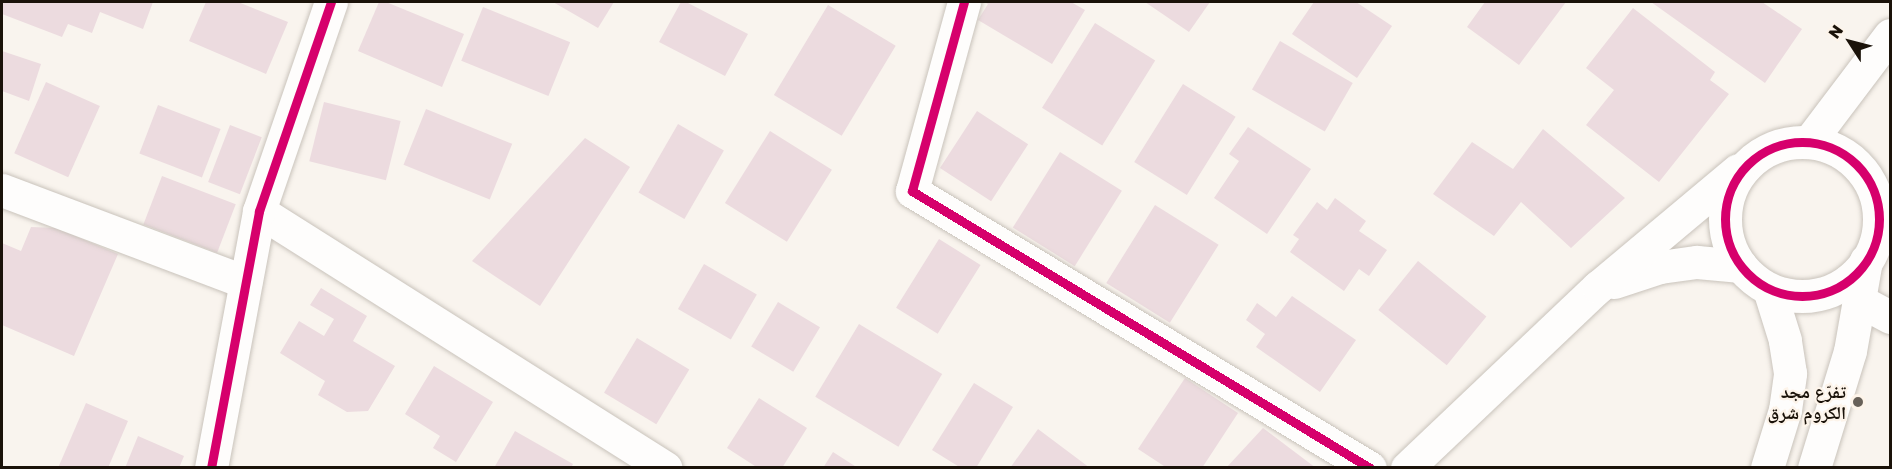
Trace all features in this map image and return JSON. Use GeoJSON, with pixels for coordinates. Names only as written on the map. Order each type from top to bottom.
{"type":"FeatureCollection","features":[{"type":"Feature","properties":{"kind":"street"},"geometry":{"type":"LineString","coordinates":[[211,468],[259,211],[331,2]]}},
{"type":"Feature","properties":{"kind":"street"},"geometry":{"type":"LineString","coordinates":[[964,2],[912,191],[1370,468]]}},
{"type":"Feature","properties":{"kind":"street"},"geometry":{"type":"LineString","coordinates":[[1809,142],[1890,35]]}},
{"type":"Feature","properties":{"kind":"street"},"geometry":{"type":"LineString","coordinates":[[1407,468],[1598,287],[1754,157],[1778,144],[1809,142],[1830,146],[1853,160],[1868,178],[1877,201],[1885,213],[1873,249],[1860,270],[1841,286],[1818,295],[1794,296],[1769,289],[1747,274],[1732,253],[1724,227],[1726,201],[1736,177],[1754,157]]}},
{"type":"Feature","properties":{"kind":"street"},"geometry":{"type":"LineString","coordinates":[[2,190],[245,282]]}},
{"type":"Feature","properties":{"kind":"street"},"geometry":{"type":"LineString","coordinates":[[259,211],[665,468]]}},
{"type":"Feature","properties":{"kind":"street"},"geometry":{"type":"LineString","coordinates":[[1814,468],[1850,351],[1866,260]]}},
{"type":"Feature","properties":{"kind":"street"},"geometry":{"type":"LineString","coordinates":[[1598,287],[1660,267],[1697,262],[1741,266]]}},
{"type":"Feature","properties":{"kind":"street"},"geometry":{"type":"LineString","coordinates":[[1767,468],[1785,410],[1790,373],[1785,340],[1769,289]]}},
{"type":"Feature","properties":{"kind":"street"},"geometry":{"type":"LineString","coordinates":[[1860,301],[1890,318]]}},
{"type":"Feature","properties":{"kind":"building"},"geometry":{"type":"Polygon","coordinates":[[[2,2],[153,2],[143,29],[100,12],[92,33],[68,24],[62,37],[2,14],[2,2]]]}},
{"type":"Feature","properties":{"kind":"building"},"geometry":{"type":"Polygon","coordinates":[[[206,2],[238,2],[288,22],[266,74],[189,41],[206,2]]]}},
{"type":"Feature","properties":{"kind":"building"},"geometry":{"type":"Polygon","coordinates":[[[379,2],[386,2],[464,34],[442,87],[358,51],[379,2]]]}},
{"type":"Feature","properties":{"kind":"building"},"geometry":{"type":"Polygon","coordinates":[[[553,2],[614,2],[598,28],[553,2]]]}},
{"type":"Feature","properties":{"kind":"building"},"geometry":{"type":"Polygon","coordinates":[[[681,2],[686,2],[748,34],[725,76],[659,42],[681,2]]]}},
{"type":"Feature","properties":{"kind":"building"},"geometry":{"type":"Polygon","coordinates":[[[984,2],[1071,2],[1085,10],[1052,64],[978,20],[988,4],[984,2]]]}},
{"type":"Feature","properties":{"kind":"building"},"geometry":{"type":"Polygon","coordinates":[[[1145,2],[1210,2],[1189,32],[1145,2]]]}},
{"type":"Feature","properties":{"kind":"building"},"geometry":{"type":"Polygon","coordinates":[[[1314,2],[1356,2],[1392,26],[1357,78],[1292,34],[1314,2]]]}},
{"type":"Feature","properties":{"kind":"building"},"geometry":{"type":"Polygon","coordinates":[[[1485,2],[1566,2],[1519,65],[1467,27],[1485,2]]]}},
{"type":"Feature","properties":{"kind":"building"},"geometry":{"type":"Polygon","coordinates":[[[1651,2],[1762,2],[1802,29],[1765,83],[1651,2]]]}},
{"type":"Feature","properties":{"kind":"building"},"geometry":{"type":"Polygon","coordinates":[[[828,5],[896,46],[842,136],[774,95],[828,5]]]}},
{"type":"Feature","properties":{"kind":"building"},"geometry":{"type":"Polygon","coordinates":[[[483,7],[570,42],[548,96],[461,61],[483,7]]]}},
{"type":"Feature","properties":{"kind":"building"},"geometry":{"type":"Polygon","coordinates":[[[1633,8],[1715,72],[1710,80],[1729,94],[1659,182],[1586,125],[1614,90],[1586,68],[1633,8]]]}},
{"type":"Feature","properties":{"kind":"building"},"geometry":{"type":"Polygon","coordinates":[[[1095,23],[1155,61],[1102,145],[1042,108],[1095,23]]]}},
{"type":"Feature","properties":{"kind":"building"},"geometry":{"type":"Polygon","coordinates":[[[1280,41],[1353,83],[1325,131],[1252,89],[1280,41]]]}},
{"type":"Feature","properties":{"kind":"building"},"geometry":{"type":"Polygon","coordinates":[[[2,51],[41,64],[29,101],[2,91],[2,51]]]}},
{"type":"Feature","properties":{"kind":"building"},"geometry":{"type":"Polygon","coordinates":[[[46,82],[100,106],[68,177],[14,153],[46,82]]]}},
{"type":"Feature","properties":{"kind":"building"},"geometry":{"type":"Polygon","coordinates":[[[1183,84],[1236,117],[1187,195],[1134,162],[1183,84]]]}},
{"type":"Feature","properties":{"kind":"building"},"geometry":{"type":"Polygon","coordinates":[[[324,102],[401,121],[386,180],[309,161],[324,102]]]}},
{"type":"Feature","properties":{"kind":"building"},"geometry":{"type":"Polygon","coordinates":[[[158,105],[221,129],[202,178],[139,154],[158,105]]]}},
{"type":"Feature","properties":{"kind":"building"},"geometry":{"type":"Polygon","coordinates":[[[426,109],[512,144],[490,199],[404,165],[426,109]]]}},
{"type":"Feature","properties":{"kind":"building"},"geometry":{"type":"Polygon","coordinates":[[[977,111],[1028,144],[991,201],[940,168],[977,111]]]}},
{"type":"Feature","properties":{"kind":"building"},"geometry":{"type":"Polygon","coordinates":[[[678,124],[724,150],[684,219],[638,192],[678,124]]]}},
{"type":"Feature","properties":{"kind":"building"},"geometry":{"type":"Polygon","coordinates":[[[230,125],[262,137],[240,194],[208,182],[230,125]]]}},
{"type":"Feature","properties":{"kind":"building"},"geometry":{"type":"Polygon","coordinates":[[[1248,127],[1311,169],[1267,234],[1214,198],[1239,161],[1229,154],[1248,127]]]}},
{"type":"Feature","properties":{"kind":"building"},"geometry":{"type":"Polygon","coordinates":[[[1543,129],[1625,198],[1571,248],[1521,202],[1494,236],[1433,194],[1472,142],[1513,169],[1543,129]]]}},
{"type":"Feature","properties":{"kind":"building"},"geometry":{"type":"Polygon","coordinates":[[[770,131],[832,170],[787,242],[725,203],[770,131]]]}},
{"type":"Feature","properties":{"kind":"building"},"geometry":{"type":"Polygon","coordinates":[[[585,138],[630,167],[540,306],[472,261],[585,138]]]}},
{"type":"Feature","properties":{"kind":"building"},"geometry":{"type":"Polygon","coordinates":[[[1060,152],[1122,191],[1075,266],[1013,227],[1060,152]]]}},
{"type":"Feature","properties":{"kind":"building"},"geometry":{"type":"Polygon","coordinates":[[[162,176],[236,204],[217,253],[143,225],[162,176]]]}},
{"type":"Feature","properties":{"kind":"building"},"geometry":{"type":"Polygon","coordinates":[[[1335,198],[1366,221],[1359,231],[1387,250],[1369,276],[1359,269],[1344,291],[1290,252],[1299,239],[1293,235],[1317,202],[1327,210],[1335,198]]]}},
{"type":"Feature","properties":{"kind":"building"},"geometry":{"type":"Polygon","coordinates":[[[1155,205],[1219,245],[1170,323],[1106,283],[1155,205]]]}},
{"type":"Feature","properties":{"kind":"building"},"geometry":{"type":"Polygon","coordinates":[[[31,227],[56,228],[118,254],[74,356],[2,325],[2,243],[21,251],[31,227]]]}},
{"type":"Feature","properties":{"kind":"building"},"geometry":{"type":"Polygon","coordinates":[[[939,239],[981,265],[938,334],[896,308],[939,239]]]}},
{"type":"Feature","properties":{"kind":"building"},"geometry":{"type":"Polygon","coordinates":[[[1418,261],[1486,316],[1447,365],[1378,310],[1418,261]]]}},
{"type":"Feature","properties":{"kind":"building"},"geometry":{"type":"Polygon","coordinates":[[[704,264],[757,295],[731,340],[678,309],[704,264]]]}},
{"type":"Feature","properties":{"kind":"building"},"geometry":{"type":"Polygon","coordinates":[[[321,288],[367,316],[353,341],[395,366],[368,411],[347,412],[318,395],[325,381],[280,353],[299,321],[324,336],[334,319],[310,305],[321,288]]]}},
{"type":"Feature","properties":{"kind":"building"},"geometry":{"type":"Polygon","coordinates":[[[1292,296],[1356,340],[1320,392],[1256,347],[1265,334],[1246,320],[1257,303],[1276,317],[1292,296]]]}},
{"type":"Feature","properties":{"kind":"building"},"geometry":{"type":"Polygon","coordinates":[[[778,302],[820,327],[793,372],[751,347],[778,302]]]}},
{"type":"Feature","properties":{"kind":"building"},"geometry":{"type":"Polygon","coordinates":[[[859,324],[942,374],[898,447],[815,397],[859,324]]]}},
{"type":"Feature","properties":{"kind":"building"},"geometry":{"type":"Polygon","coordinates":[[[637,338],[689,369],[656,424],[604,393],[637,338]]]}},
{"type":"Feature","properties":{"kind":"building"},"geometry":{"type":"Polygon","coordinates":[[[434,366],[493,402],[456,462],[433,448],[440,436],[405,414],[434,366]]]}},
{"type":"Feature","properties":{"kind":"building"},"geometry":{"type":"Polygon","coordinates":[[[1185,378],[1238,413],[1202,468],[1167,468],[1138,449],[1185,378]]]}},
{"type":"Feature","properties":{"kind":"building"},"geometry":{"type":"Polygon","coordinates":[[[974,383],[1013,407],[976,468],[961,468],[932,450],[974,383]]]}},
{"type":"Feature","properties":{"kind":"building"},"geometry":{"type":"Polygon","coordinates":[[[759,398],[807,428],[782,468],[758,468],[727,448],[759,398]]]}},
{"type":"Feature","properties":{"kind":"building"},"geometry":{"type":"Polygon","coordinates":[[[86,403],[128,421],[108,468],[58,468],[86,403]]]}},
{"type":"Feature","properties":{"kind":"building"},"geometry":{"type":"Polygon","coordinates":[[[1263,428],[1316,468],[1226,468],[1263,428]]]}},
{"type":"Feature","properties":{"kind":"building"},"geometry":{"type":"Polygon","coordinates":[[[1038,429],[1090,468],[1010,468],[1038,429]]]}},
{"type":"Feature","properties":{"kind":"building"},"geometry":{"type":"Polygon","coordinates":[[[515,431],[573,464],[571,468],[494,468],[515,431]]]}},
{"type":"Feature","properties":{"kind":"building"},"geometry":{"type":"Polygon","coordinates":[[[138,436],[184,456],[179,468],[125,468],[138,436]]]}},
{"type":"Feature","properties":{"kind":"building"},"geometry":{"type":"Polygon","coordinates":[[[833,452],[858,468],[823,468],[833,452]]]}},
{"type":"Feature","properties":{"kind":"cycle path"},"geometry":{"type":"LineString","coordinates":[[211,468],[259,211],[331,2]]}},
{"type":"Feature","properties":{"kind":"cycle path"},"geometry":{"type":"LineString","coordinates":[[964,2],[912,191],[1370,468]]}},
{"type":"Feature","properties":{"kind":"cycle path"},"geometry":{"type":"LineString","coordinates":[[1802,142],[1817,143],[1832,148],[1857,164],[1873,189],[1878,204],[1879,219],[1878,234],[1873,249],[1857,274],[1832,290],[1817,295],[1802,296],[1787,295],[1772,290],[1747,274],[1731,249],[1726,234],[1725,219],[1726,204],[1731,189],[1747,164],[1772,148],[1787,143],[1802,142]]}},
{"type":"Feature","properties":{"kind":"place","name":"تفرّع مجد الكروم شرق"},"geometry":{"type":"Point","coordinates":[1858,402]}}]}
